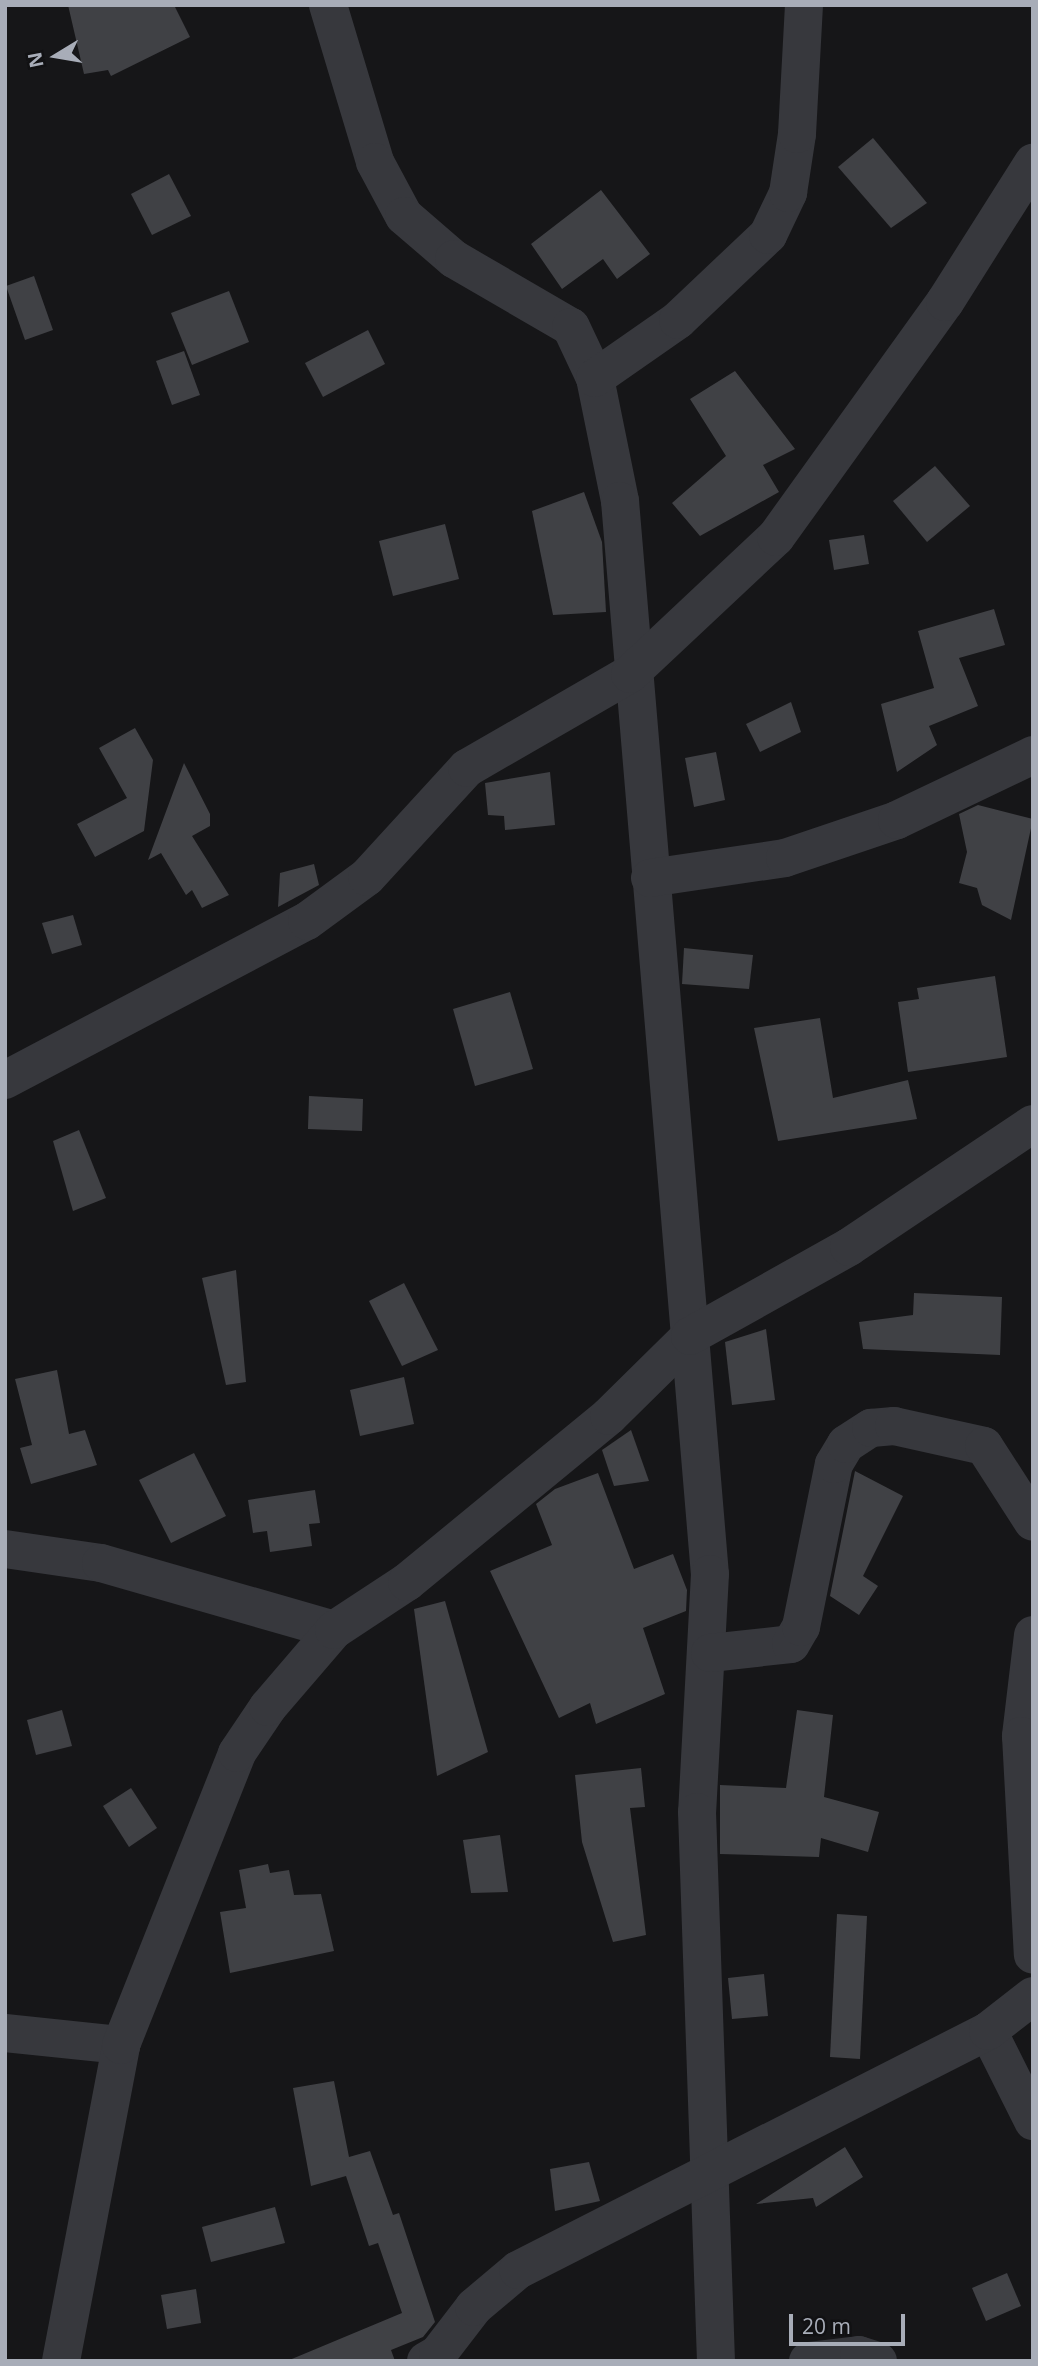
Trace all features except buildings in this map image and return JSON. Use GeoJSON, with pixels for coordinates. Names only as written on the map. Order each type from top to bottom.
{"type":"FeatureCollection","features":[{"type":"Feature","properties":{"kind":"street"},"geometry":{"type":"LineString","coordinates":[[328,5],[375,162],[404,216],[454,260],[570,327],[595,378],[620,501],[630,674],[690,1336],[710,1653],[697,1812],[716,2361]]}},
{"type":"Feature","properties":{"kind":"street"},"geometry":{"type":"LineString","coordinates":[[595,378],[678,320],[768,235],[788,193],[797,134],[804,5]]}},
{"type":"Feature","properties":{"kind":"street"},"geometry":{"type":"LineString","coordinates":[[5,1080],[307,921],[367,877],[467,768],[630,674],[776,537],[945,302],[1033,163]]}},
{"type":"Feature","properties":{"kind":"street"},"geometry":{"type":"LineString","coordinates":[[650,878],[785,858],[897,820],[1033,755]]}},
{"type":"Feature","properties":{"kind":"street"},"geometry":{"type":"LineString","coordinates":[[61,2361],[121,2045],[237,1753],[334,1630],[407,1582],[609,1416],[690,1336],[849,1247],[1033,1124]]}},
{"type":"Feature","properties":{"kind":"street"},"geometry":{"type":"LineString","coordinates":[[710,1653],[791,1644],[801,1627],[834,1464],[846,1444],[871,1428],[948,1435],[984,1446],[1033,1522]]}},
{"type":"Feature","properties":{"kind":"street"},"geometry":{"type":"LineString","coordinates":[[5,1549],[101,1563],[334,1630]]}},
{"type":"Feature","properties":{"kind":"street"},"geometry":{"type":"LineString","coordinates":[[1033,1635],[1021,1736],[1033,1955]]}},
{"type":"Feature","properties":{"kind":"street"},"geometry":{"type":"LineString","coordinates":[[426,2361],[518,2270],[709,2169],[988,2031],[1033,1996]]}},
{"type":"Feature","properties":{"kind":"street"},"geometry":{"type":"LineString","coordinates":[[988,2031],[1033,2121]]}},
{"type":"Feature","properties":{"kind":"street"},"geometry":{"type":"LineString","coordinates":[[5,2033],[121,2045]]}},
{"type":"Feature","properties":{"kind":"street"},"geometry":{"type":"LineString","coordinates":[[808,2361],[859,2355],[878,2361]]}}]}
